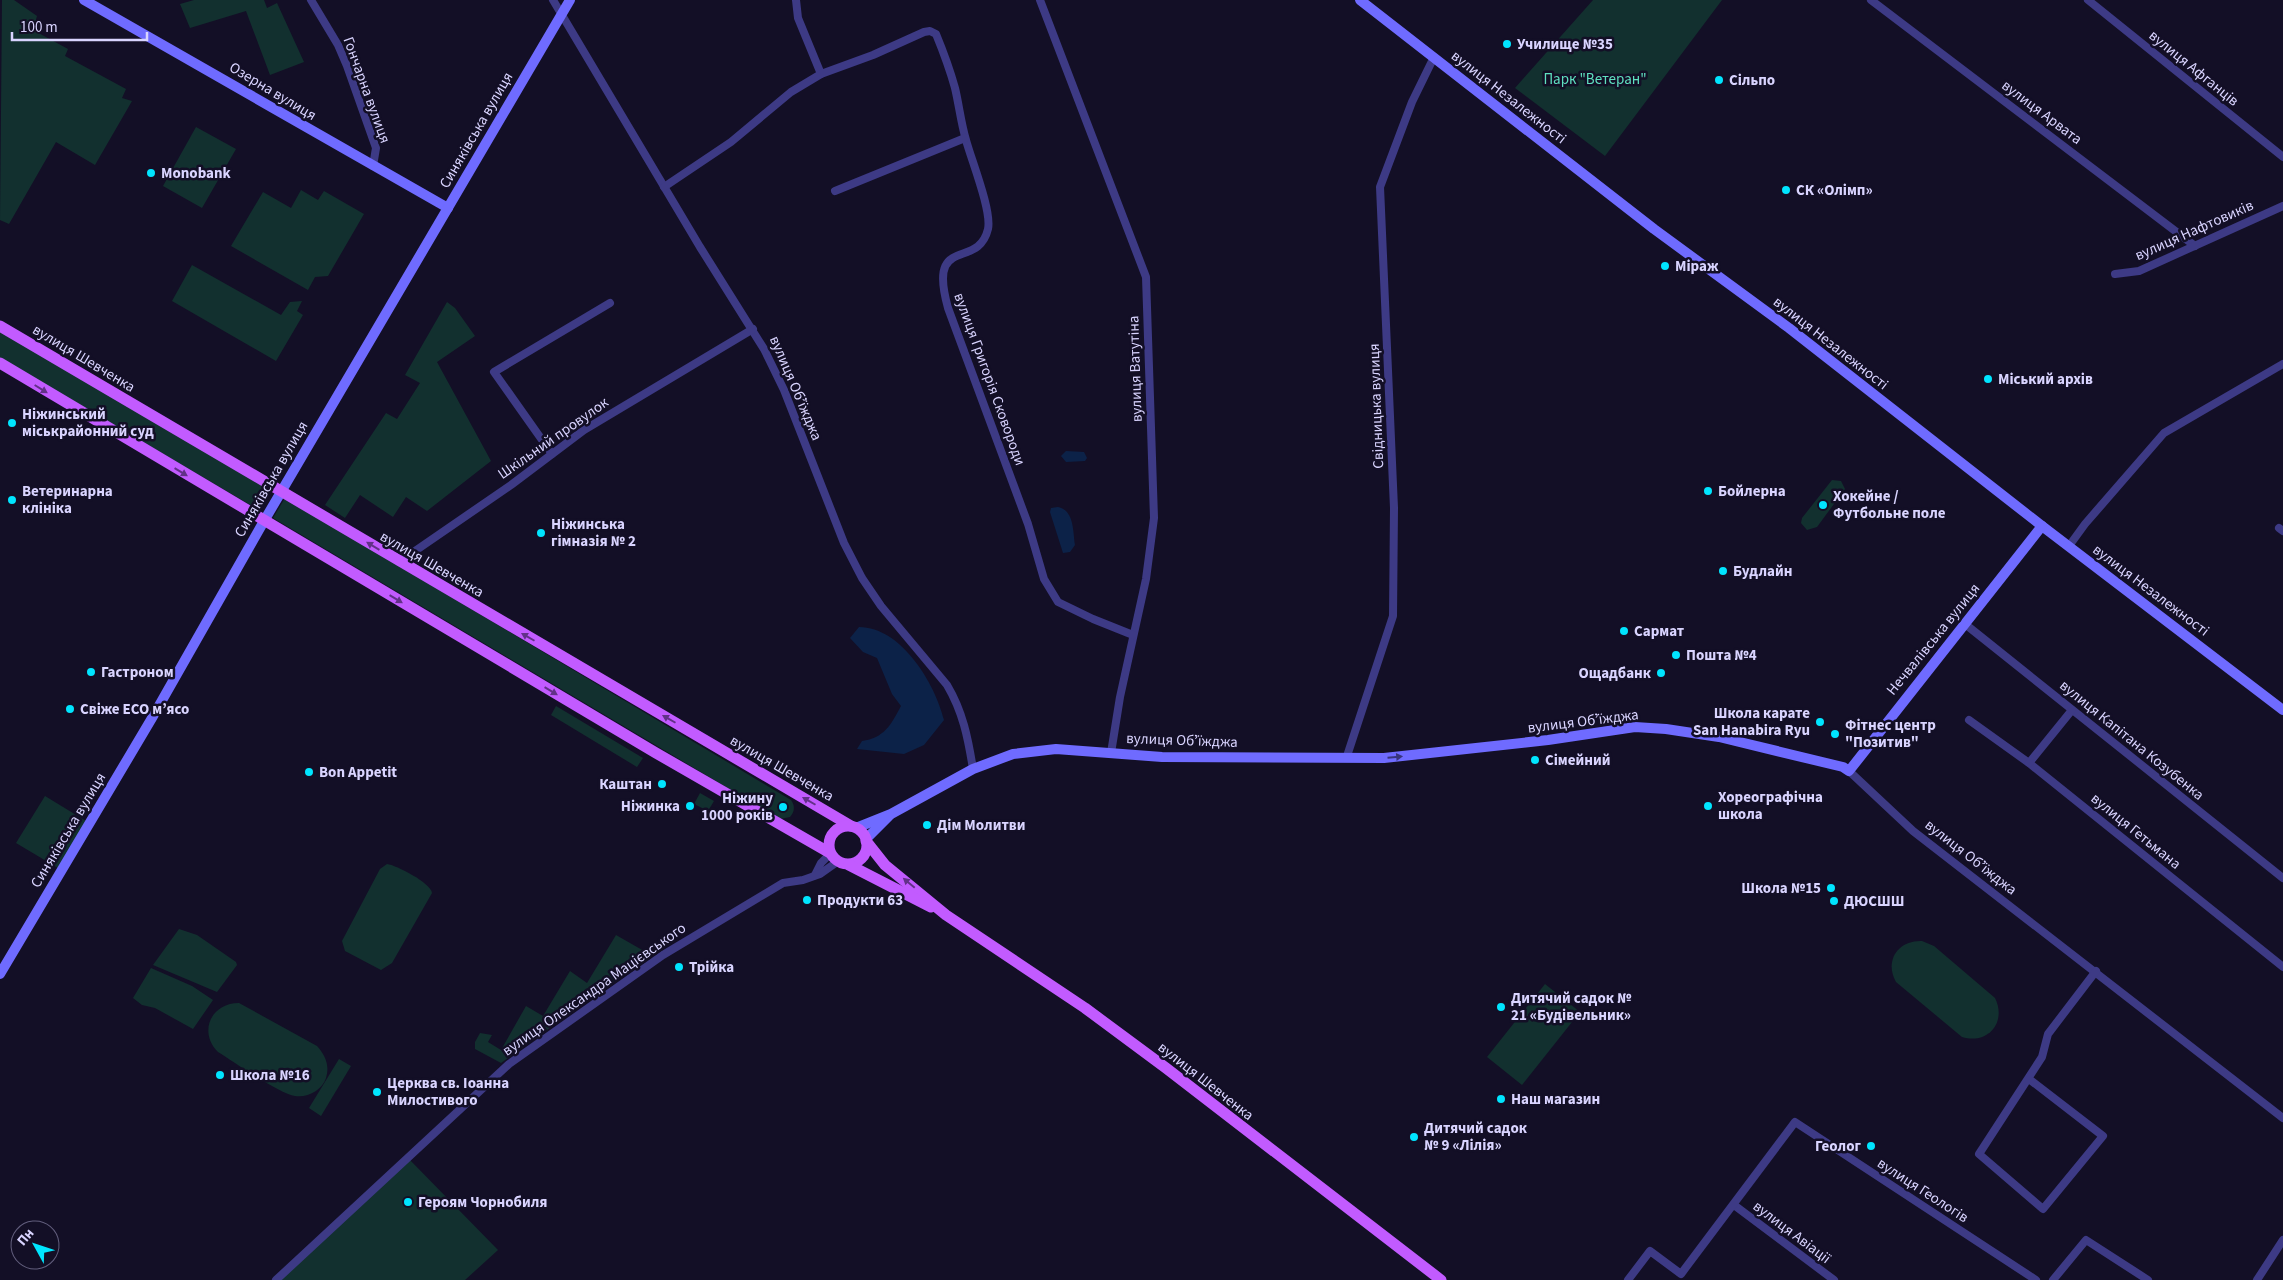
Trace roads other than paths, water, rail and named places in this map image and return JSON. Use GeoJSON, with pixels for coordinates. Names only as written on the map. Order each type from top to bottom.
{"type":"FeatureCollection","features":[{"type":"Feature","properties":{"kind":"main road","name":"вулиця Шевченка"},"geometry":{"type":"LineString","coordinates":[[0,326],[853,827]]}},
{"type":"Feature","properties":{"kind":"main road"},"geometry":{"type":"LineString","coordinates":[[0,363],[264,521],[833,856],[850,864],[863,856],[866,840],[853,827],[840,828],[832,834],[828,843],[833,856]]}},
{"type":"Feature","properties":{"kind":"main road","name":"вулиця Шевченка"},"geometry":{"type":"LineString","coordinates":[[866,840],[885,865],[946,915],[1085,1008],[1441,1280]]}},
{"type":"Feature","properties":{"kind":"main road","name":"вулиця Шевченка"},"geometry":{"type":"LineString","coordinates":[[850,864],[946,915]]}},
{"type":"Feature","properties":{"kind":"street","name":"Озерна вулиця"},"geometry":{"type":"LineString","coordinates":[[84,0],[448,208]]}},
{"type":"Feature","properties":{"kind":"street","name":"Гончарна вулиця"},"geometry":{"type":"LineString","coordinates":[[311,0],[338,45],[347,66],[376,148],[373,166]]}},
{"type":"Feature","properties":{"kind":"street","name":"вулиця Обʼїжджа"},"geometry":{"type":"LineString","coordinates":[[552,0],[664,187],[754,330],[784,390],[826,500],[854,564],[881,606],[942,678],[954,697],[966,727],[973,769]]}},
{"type":"Feature","properties":{"kind":"street","name":"Синяківська вулиця"},"geometry":{"type":"LineString","coordinates":[[0,974],[149,723],[264,521],[570,0]]}},
{"type":"Feature","properties":{"kind":"street"},"geometry":{"type":"LineString","coordinates":[[796,0],[798,18],[821,74]]}},
{"type":"Feature","properties":{"kind":"street","name":"вулиця Ватутіна"},"geometry":{"type":"LineString","coordinates":[[1040,0],[1146,277],[1154,518],[1146,579],[1110,753]]}},
{"type":"Feature","properties":{"kind":"street","name":"вулиця Незалежності"},"geometry":{"type":"LineString","coordinates":[[1360,0],[1654,229],[1789,328],[2042,526],[2283,710]]}},
{"type":"Feature","properties":{"kind":"street","name":"вулиця Арвата"},"geometry":{"type":"LineString","coordinates":[[1872,0],[2195,246]]}},
{"type":"Feature","properties":{"kind":"street","name":"вулиця Афганців"},"geometry":{"type":"LineString","coordinates":[[2088,0],[2283,157]]}},
{"type":"Feature","properties":{"kind":"street","name":"вулиця Григорія Сковороди"},"geometry":{"type":"LineString","coordinates":[[664,187],[731,142],[790,92],[821,74],[930,31],[936,34],[951,78],[965,138],[985,206],[988,227],[983,240],[976,247],[953,258],[943,268],[942,286],[958,336],[1025,516],[1044,579],[1058,602],[1133,635]]}},
{"type":"Feature","properties":{"kind":"street","name":"Свідницька вулиця"},"geometry":{"type":"LineString","coordinates":[[1347,756],[1394,616],[1394,508],[1380,187],[1412,102],[1434,57]]}},
{"type":"Feature","properties":{"kind":"street"},"geometry":{"type":"LineString","coordinates":[[835,191],[965,138]]}},
{"type":"Feature","properties":{"kind":"street","name":"вулиця Нафтовиків"},"geometry":{"type":"LineString","coordinates":[[2115,274],[2139,271],[2283,206]]}},
{"type":"Feature","properties":{"kind":"street"},"geometry":{"type":"LineString","coordinates":[[552,454],[494,372],[610,302]]}},
{"type":"Feature","properties":{"kind":"street","name":"Шкільний провулок"},"geometry":{"type":"LineString","coordinates":[[399,562],[584,430],[754,330]]}},
{"type":"Feature","properties":{"kind":"street"},"geometry":{"type":"LineString","coordinates":[[2069,546],[2085,524],[2164,433],[2283,364]]}},
{"type":"Feature","properties":{"kind":"street","name":"Нечвалівська вулиця"},"geometry":{"type":"LineString","coordinates":[[1849,771],[2042,526]]}},
{"type":"Feature","properties":{"kind":"street","name":"вулиця Капітана Козубенка"},"geometry":{"type":"LineString","coordinates":[[1965,624],[2283,878]]}},
{"type":"Feature","properties":{"kind":"street"},"geometry":{"type":"LineString","coordinates":[[2029,764],[2072,710]]}},
{"type":"Feature","properties":{"kind":"street","name":"вулиця Гетьмана"},"geometry":{"type":"LineString","coordinates":[[1969,720],[2029,764],[2283,967]]}},
{"type":"Feature","properties":{"kind":"street","name":"вулиця Обʼїжджа"},"geometry":{"type":"LineString","coordinates":[[853,827],[891,814],[973,769],[1013,754],[1038,750],[1056,749],[1162,757],[1347,756],[1384,758],[1548,740],[1635,727],[1666,729],[1747,743],[1843,767],[1849,771],[1913,832],[2096,971],[2283,1118]]}},
{"type":"Feature","properties":{"kind":"street","name":"вулиця Обʼїжджа"},"geometry":{"type":"LineString","coordinates":[[866,840],[891,814]]}},
{"type":"Feature","properties":{"kind":"street","name":"вулиця Олександра Мацієвського"},"geometry":{"type":"LineString","coordinates":[[276,1280],[509,1064],[662,955],[783,883],[803,880],[815,875],[821,863],[833,856]]}},
{"type":"Feature","properties":{"kind":"street"},"geometry":{"type":"LineString","coordinates":[[2029,1079],[2103,1136],[2043,1208],[1979,1154],[2042,1057],[2048,1034],[2096,971]]}},
{"type":"Feature","properties":{"kind":"street","name":"вулиця Геологів"},"geometry":{"type":"LineString","coordinates":[[1734,1205],[1795,1122],[2036,1280]]}},
{"type":"Feature","properties":{"kind":"street"},"geometry":{"type":"LineString","coordinates":[[1628,1280],[1650,1251],[1681,1274],[1734,1205]]}},
{"type":"Feature","properties":{"kind":"street","name":"вулиця Авіації"},"geometry":{"type":"LineString","coordinates":[[1734,1205],[1834,1280]]}},
{"type":"Feature","properties":{"kind":"street"},"geometry":{"type":"LineString","coordinates":[[2054,1280],[2080,1244],[2086,1240],[2148,1280]]}},
{"type":"Feature","properties":{"kind":"street"},"geometry":{"type":"LineString","coordinates":[[2257,1280],[2283,1240]]}},
{"type":"Feature","properties":{"kind":"water"},"geometry":{"type":"Polygon","coordinates":[[[1066,451],[1084,452],[1087,458],[1085,461],[1066,462],[1061,456],[1066,451]]]}},
{"type":"Feature","properties":{"kind":"water"},"geometry":{"type":"Polygon","coordinates":[[[1058,507],[1067,512],[1072,522],[1075,545],[1070,552],[1063,553],[1050,512],[1051,508],[1058,507]]]}},
{"type":"Feature","properties":{"kind":"water"},"geometry":{"type":"Polygon","coordinates":[[[859,627],[874,629],[889,636],[902,647],[924,674],[939,705],[944,720],[924,745],[904,754],[857,749],[862,741],[876,737],[886,730],[901,706],[892,694],[877,658],[863,652],[850,638],[859,627]]]}},
{"type":"Feature","properties":{"kind":"place","name":"Училище №35"},"geometry":{"type":"Point","coordinates":[1507,44]}},
{"type":"Feature","properties":{"kind":"place","name":"Сільпо"},"geometry":{"type":"Point","coordinates":[1719,80]}},
{"type":"Feature","properties":{"kind":"place","name":"Monobank"},"geometry":{"type":"Point","coordinates":[151,173]}},
{"type":"Feature","properties":{"kind":"place","name":"СК «Олімп»"},"geometry":{"type":"Point","coordinates":[1786,190]}},
{"type":"Feature","properties":{"kind":"place","name":"Міраж"},"geometry":{"type":"Point","coordinates":[1665,266]}},
{"type":"Feature","properties":{"kind":"place","name":"Міський архів"},"geometry":{"type":"Point","coordinates":[1988,379]}},
{"type":"Feature","properties":{"kind":"place","name":"Ніжинський міськрайонний суд"},"geometry":{"type":"Point","coordinates":[12,423]}},
{"type":"Feature","properties":{"kind":"place","name":"Бойлерна"},"geometry":{"type":"Point","coordinates":[1708,491]}},
{"type":"Feature","properties":{"kind":"place","name":"Ветеринарна клініка"},"geometry":{"type":"Point","coordinates":[12,500]}},
{"type":"Feature","properties":{"kind":"place","name":"Хокейне / Футбольне поле"},"geometry":{"type":"Point","coordinates":[1823,505]}},
{"type":"Feature","properties":{"kind":"place","name":"Ніжинська гімназія № 2"},"geometry":{"type":"Point","coordinates":[541,533]}},
{"type":"Feature","properties":{"kind":"place","name":"Будлайн"},"geometry":{"type":"Point","coordinates":[1723,571]}},
{"type":"Feature","properties":{"kind":"place","name":"Сармат"},"geometry":{"type":"Point","coordinates":[1624,631]}},
{"type":"Feature","properties":{"kind":"place","name":"Пошта №4"},"geometry":{"type":"Point","coordinates":[1676,655]}},
{"type":"Feature","properties":{"kind":"place","name":"Гастроном"},"geometry":{"type":"Point","coordinates":[91,672]}},
{"type":"Feature","properties":{"kind":"place","name":"Ощадбанк"},"geometry":{"type":"Point","coordinates":[1661,673]}},
{"type":"Feature","properties":{"kind":"place","name":"Свіже ECO м’ясо"},"geometry":{"type":"Point","coordinates":[70,709]}},
{"type":"Feature","properties":{"kind":"place","name":"Школа карате San Hanabira Ryu"},"geometry":{"type":"Point","coordinates":[1820,722]}},
{"type":"Feature","properties":{"kind":"place","name":"Фітнес центр \"Позитив\""},"geometry":{"type":"Point","coordinates":[1835,734]}},
{"type":"Feature","properties":{"kind":"place","name":"Сімейний"},"geometry":{"type":"Point","coordinates":[1535,760]}},
{"type":"Feature","properties":{"kind":"place","name":"Bon Appetit"},"geometry":{"type":"Point","coordinates":[309,772]}},
{"type":"Feature","properties":{"kind":"place","name":"Каштан"},"geometry":{"type":"Point","coordinates":[662,784]}},
{"type":"Feature","properties":{"kind":"place","name":"Ніжинка"},"geometry":{"type":"Point","coordinates":[690,806]}},
{"type":"Feature","properties":{"kind":"place","name":"Хореографічна школа"},"geometry":{"type":"Point","coordinates":[1708,806]}},
{"type":"Feature","properties":{"kind":"place","name":"Ніжину 1000 років"},"geometry":{"type":"Point","coordinates":[783,807]}},
{"type":"Feature","properties":{"kind":"place","name":"Дім Молитви"},"geometry":{"type":"Point","coordinates":[927,825]}},
{"type":"Feature","properties":{"kind":"place","name":"Школа №15"},"geometry":{"type":"Point","coordinates":[1831,888]}},
{"type":"Feature","properties":{"kind":"place","name":"Продукти 63"},"geometry":{"type":"Point","coordinates":[807,900]}},
{"type":"Feature","properties":{"kind":"place","name":"ДЮСШШ"},"geometry":{"type":"Point","coordinates":[1834,901]}},
{"type":"Feature","properties":{"kind":"place","name":"Трійка"},"geometry":{"type":"Point","coordinates":[679,967]}},
{"type":"Feature","properties":{"kind":"place","name":"Дитячий садок № 21 «Будівельник»"},"geometry":{"type":"Point","coordinates":[1501,1007]}},
{"type":"Feature","properties":{"kind":"place","name":"Школа №16"},"geometry":{"type":"Point","coordinates":[220,1075]}},
{"type":"Feature","properties":{"kind":"place","name":"Церква св. Іоанна Милостивого"},"geometry":{"type":"Point","coordinates":[377,1092]}},
{"type":"Feature","properties":{"kind":"place","name":"Наш магазин"},"geometry":{"type":"Point","coordinates":[1501,1099]}},
{"type":"Feature","properties":{"kind":"place","name":"Дитячий садок № 9 «Лілія»"},"geometry":{"type":"Point","coordinates":[1414,1137]}},
{"type":"Feature","properties":{"kind":"place","name":"Геолог"},"geometry":{"type":"Point","coordinates":[1871,1146]}},
{"type":"Feature","properties":{"kind":"place","name":"Героям Чорнобиля"},"geometry":{"type":"Point","coordinates":[408,1202]}},
{"type":"Feature","properties":{"kind":"park label","name":"Парк \"Ветеран\""},"geometry":{"type":"Point","coordinates":[1595,79]}}]}
